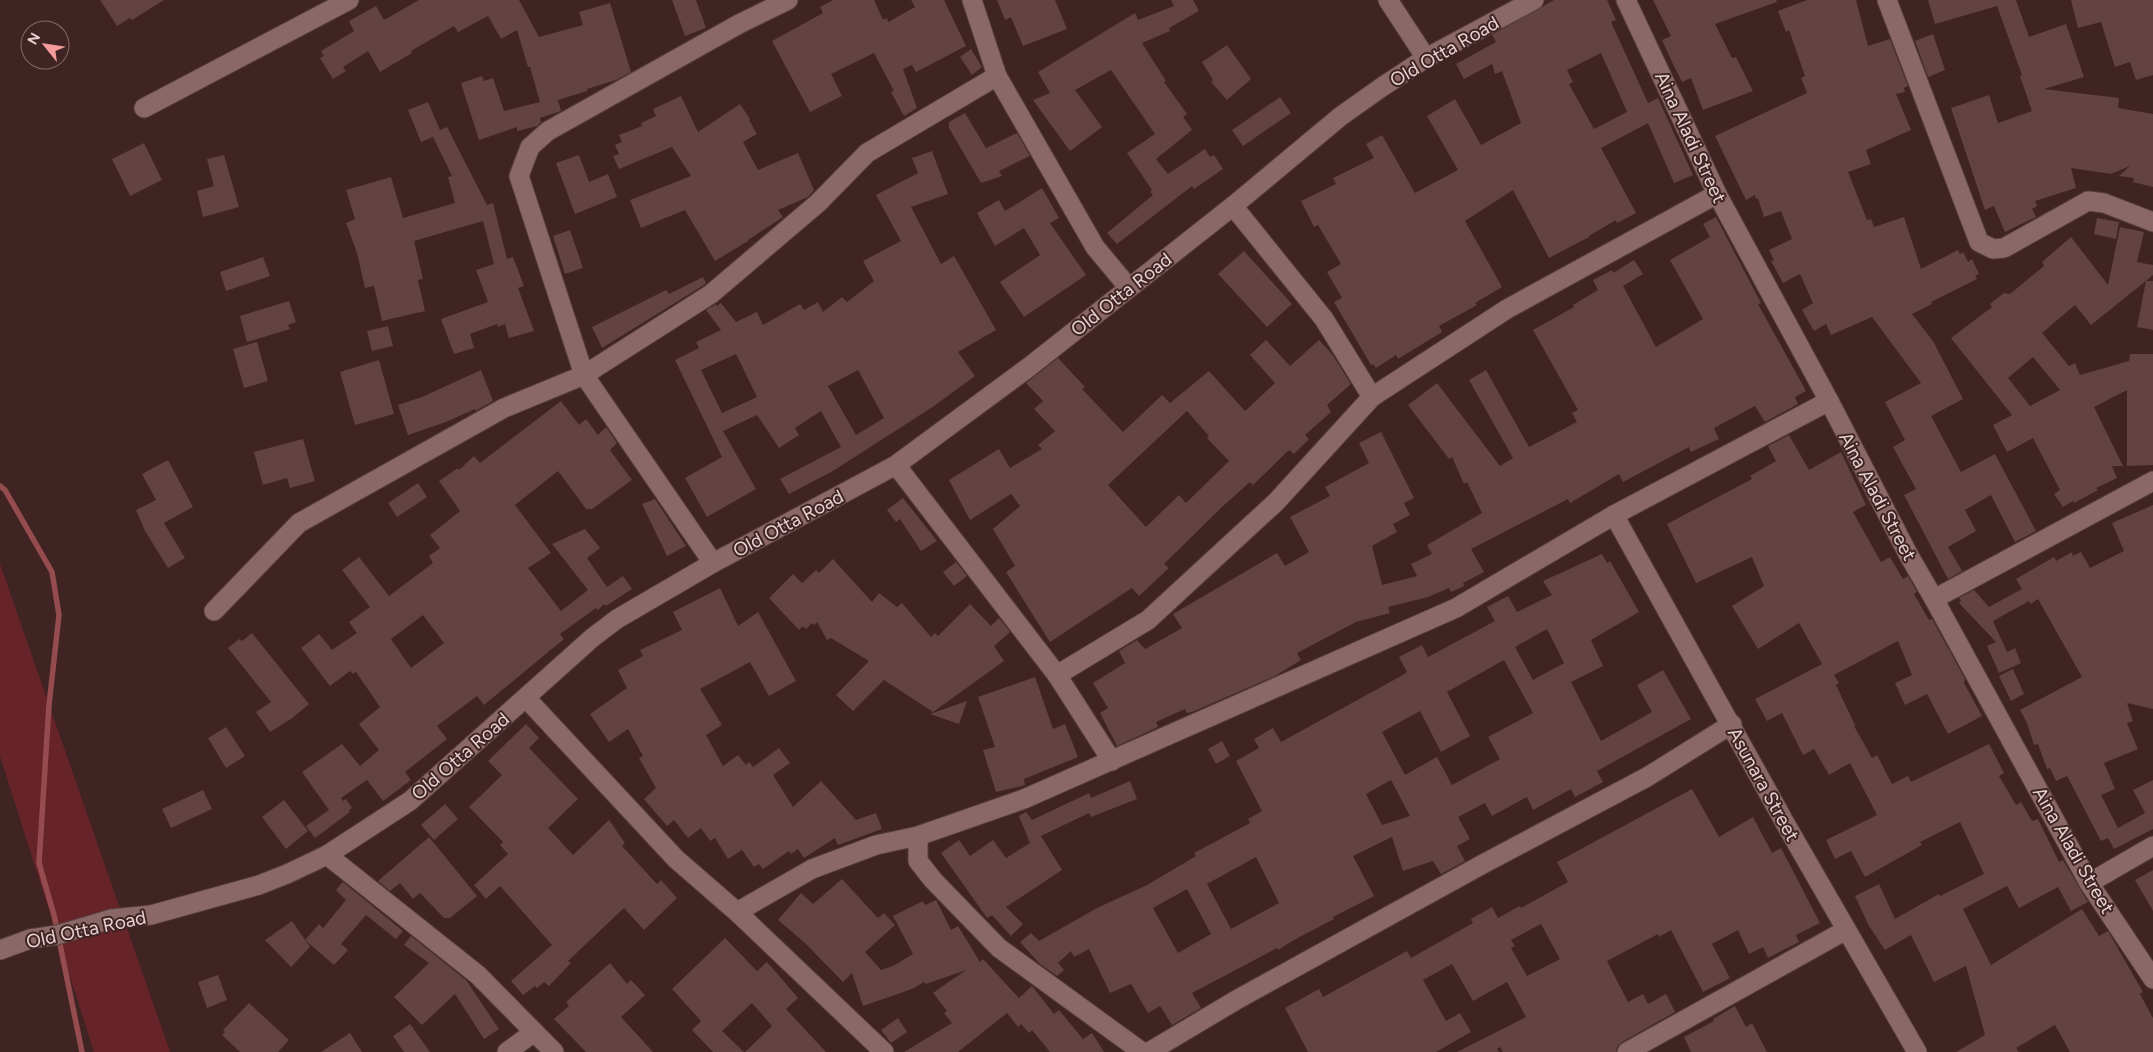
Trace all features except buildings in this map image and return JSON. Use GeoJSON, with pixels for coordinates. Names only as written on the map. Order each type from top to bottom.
{"type":"FeatureCollection","features":[{"type":"Feature","properties":{"kind":"street"},"geometry":{"type":"LineString","coordinates":[[144,108],[349,0]]}},
{"type":"Feature","properties":{"kind":"street"},"geometry":{"type":"LineString","coordinates":[[712,563],[584,375],[519,176],[530,147],[548,130],[738,24],[788,0]]}},
{"type":"Feature","properties":{"kind":"street"},"geometry":{"type":"LineString","coordinates":[[972,0],[997,76],[1095,247],[1129,288]]}},
{"type":"Feature","properties":{"kind":"street"},"geometry":{"type":"LineString","coordinates":[[1388,0],[1426,58]]}},
{"type":"Feature","properties":{"kind":"street","name":"Old Otta Road"},"geometry":{"type":"LineString","coordinates":[[0,950],[30,939],[57,935],[111,919],[151,914],[259,885],[327,855],[410,801],[592,638],[617,619],[712,563],[896,465],[1029,367],[1342,116],[1426,58],[1534,0]]}},
{"type":"Feature","properties":{"kind":"street","name":"Aina Aladi Street"},"geometry":{"type":"LineString","coordinates":[[1626,0],[1717,194],[1829,401],[1908,554],[1934,598],[2089,883],[2153,978]]}},
{"type":"Feature","properties":{"kind":"street"},"geometry":{"type":"LineString","coordinates":[[1887,0],[1979,242],[1993,249],[2004,248],[2073,208],[2088,202],[2104,203],[2153,222]]}},
{"type":"Feature","properties":{"kind":"street"},"geometry":{"type":"LineString","coordinates":[[214,611],[299,523],[504,408],[584,375],[710,294],[818,203],[867,153],[997,76]]}},
{"type":"Feature","properties":{"kind":"street"},"geometry":{"type":"LineString","coordinates":[[1057,675],[1148,620],[1276,502],[1372,397],[1507,309],[1717,194]]}},
{"type":"Feature","properties":{"kind":"street"},"geometry":{"type":"LineString","coordinates":[[1232,206],[1324,319],[1372,397]]}},
{"type":"Feature","properties":{"kind":"street"},"geometry":{"type":"LineString","coordinates":[[737,912],[812,869],[876,845],[918,836],[1024,799],[1456,608],[1614,515],[1829,401]]}},
{"type":"Feature","properties":{"kind":"street"},"geometry":{"type":"LineString","coordinates":[[896,465],[1057,675],[1112,761]]}},
{"type":"Feature","properties":{"kind":"street"},"geometry":{"type":"LineString","coordinates":[[1934,598],[2153,481]]}},
{"type":"Feature","properties":{"kind":"street","name":"Asunara Street"},"geometry":{"type":"LineString","coordinates":[[1614,515],[1846,930],[1917,1052]]}},
{"type":"Feature","properties":{"kind":"street"},"geometry":{"type":"LineString","coordinates":[[526,698],[676,859],[737,912],[884,1052]]}},
{"type":"Feature","properties":{"kind":"street"},"geometry":{"type":"LineString","coordinates":[[1149,1052],[1238,999],[1466,873],[1647,778],[1732,724]]}},
{"type":"Feature","properties":{"kind":"street"},"geometry":{"type":"LineString","coordinates":[[918,836],[918,861],[933,880],[999,948],[1142,1052]]}},
{"type":"Feature","properties":{"kind":"street"},"geometry":{"type":"LineString","coordinates":[[2089,883],[2153,846]]}},
{"type":"Feature","properties":{"kind":"street"},"geometry":{"type":"LineString","coordinates":[[327,855],[478,975],[554,1052]]}},
{"type":"Feature","properties":{"kind":"street"},"geometry":{"type":"LineString","coordinates":[[1627,1052],[1846,930]]}},
{"type":"Feature","properties":{"kind":"street"},"geometry":{"type":"LineString","coordinates":[[507,1052],[534,1032]]}},
{"type":"Feature","properties":{"kind":"shaded area"},"geometry":{"type":"Polygon","coordinates":[[[0,564],[170,1052],[94,1052],[0,756],[0,564]]]}},
{"type":"Feature","properties":{"kind":"waterway"},"geometry":{"type":"LineString","coordinates":[[0,486],[5,490],[52,572],[59,615],[49,705],[39,863],[54,915],[82,1052]]}}]}
